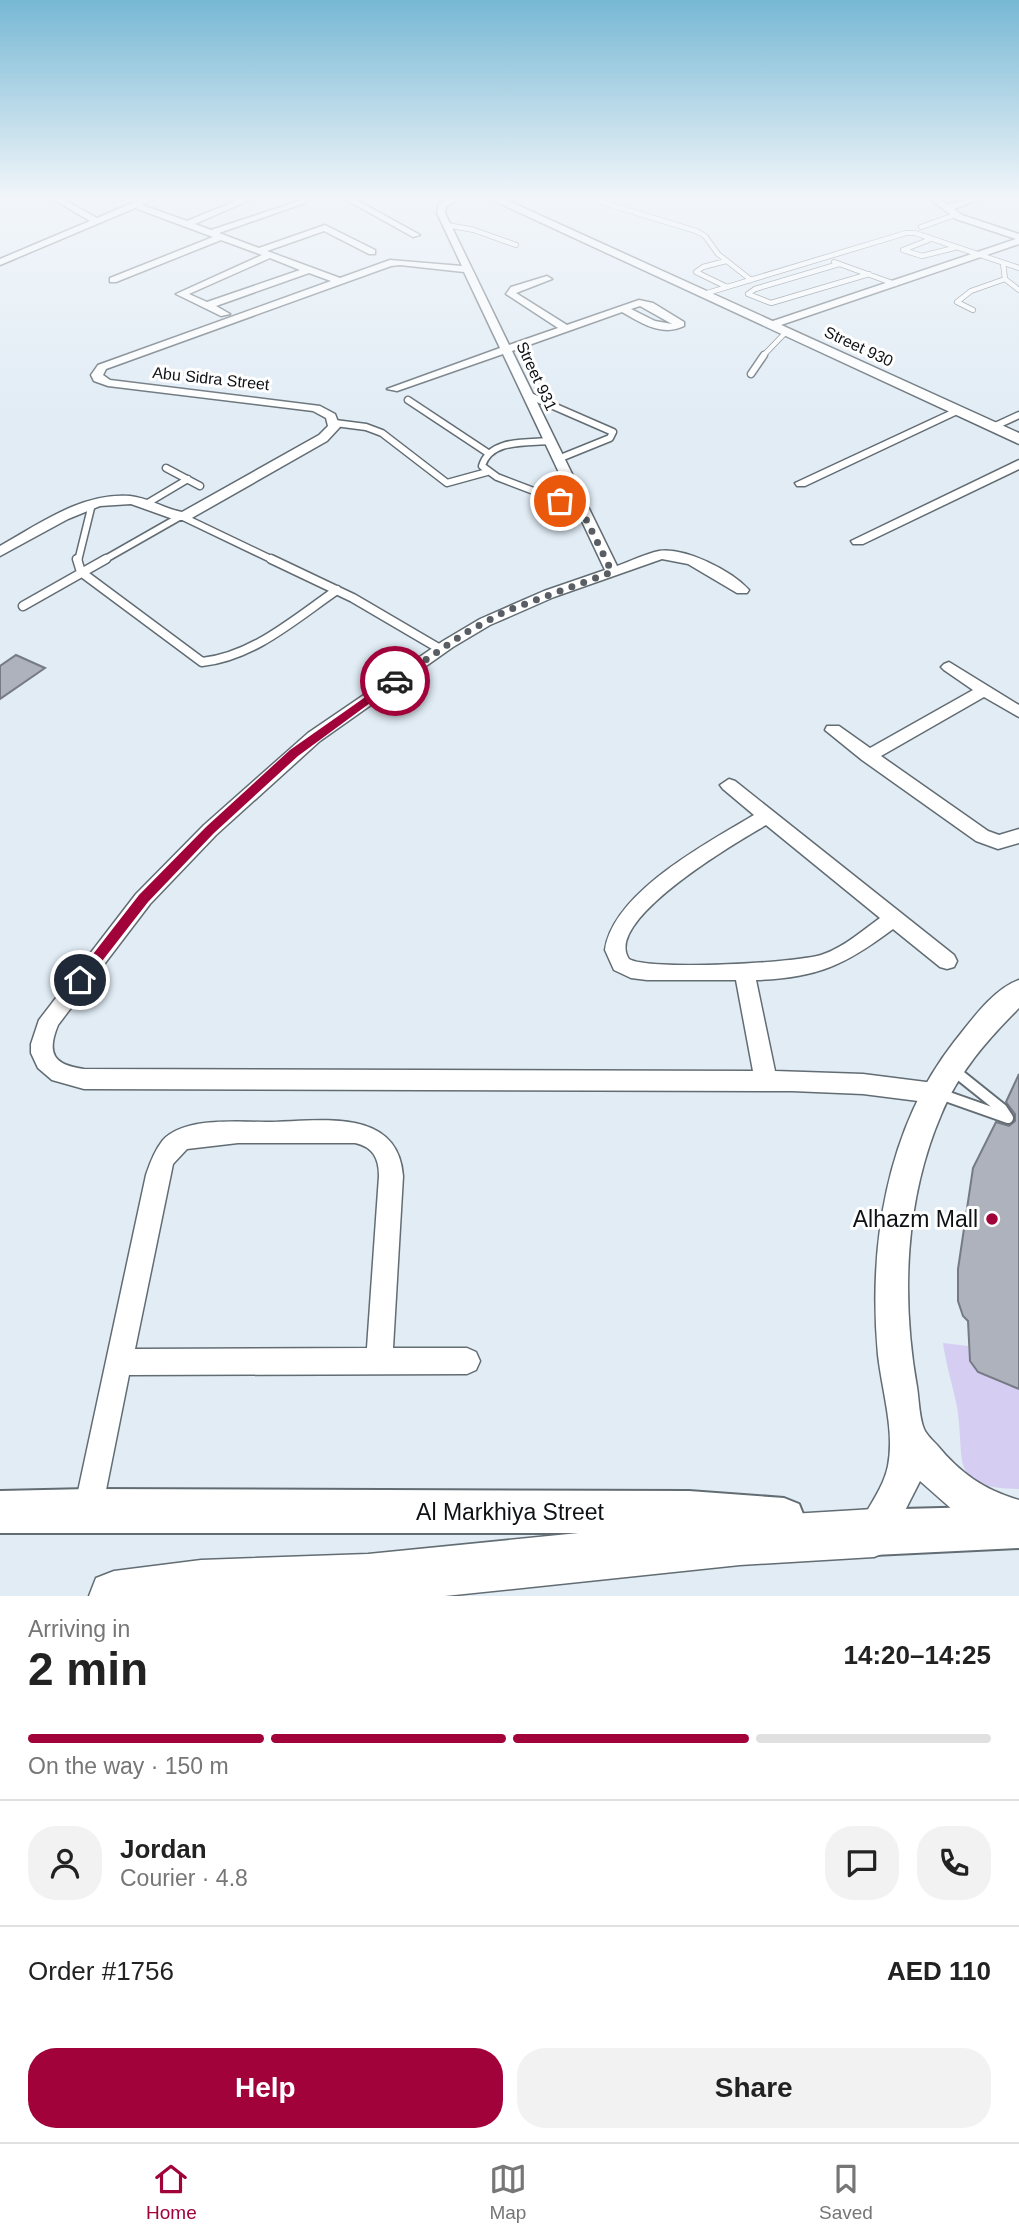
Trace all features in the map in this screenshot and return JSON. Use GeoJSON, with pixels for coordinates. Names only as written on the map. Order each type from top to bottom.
{"type":"FeatureCollection","features":[{"type":"Feature","properties":{"kind":"highway"},"geometry":{"type":"LineString","coordinates":[[114,1596],[201,1585],[368,1578],[740,1541],[874,1533]]}},
{"type":"Feature","properties":{"kind":"main road","name":"Al Markhiya Street"},"geometry":{"type":"LineString","coordinates":[[0,1512],[689,1512],[799,1521],[874,1533],[1019,1527]]}},
{"type":"Feature","properties":{"kind":"street"},"geometry":{"type":"LineString","coordinates":[[113,280],[132,272]]}},
{"type":"Feature","properties":{"kind":"street"},"geometry":{"type":"LineString","coordinates":[[225,314],[181,294],[230,272]]}},
{"type":"Feature","properties":{"kind":"street"},"geometry":{"type":"LineString","coordinates":[[206,306],[302,272]]}},
{"type":"Feature","properties":{"kind":"street"},"geometry":{"type":"LineString","coordinates":[[316,272],[339,281]]}},
{"type":"Feature","properties":{"kind":"street","name":"Abu Sidra Street"},"geometry":{"type":"LineString","coordinates":[[335,423],[331,416],[316,408],[116,385],[102,382],[97,375],[102,368],[112,363],[364,272]]}},
{"type":"Feature","properties":{"kind":"street","name":"Street 931"},"geometry":{"type":"LineString","coordinates":[[469,272],[612,572]]}},
{"type":"Feature","properties":{"kind":"street","name":"Street 930"},"geometry":{"type":"LineString","coordinates":[[657,272],[1019,439]]}},
{"type":"Feature","properties":{"kind":"street"},"geometry":{"type":"LineString","coordinates":[[771,325],[929,272]]}},
{"type":"Feature","properties":{"kind":"street"},"geometry":{"type":"LineString","coordinates":[[547,279],[514,289],[511,294],[565,328]]}},
{"type":"Feature","properties":{"kind":"street"},"geometry":{"type":"LineString","coordinates":[[393,389],[622,308],[645,304],[680,324],[663,328],[622,308]]}},
{"type":"Feature","properties":{"kind":"street"},"geometry":{"type":"LineString","coordinates":[[801,483],[958,411]]}},
{"type":"Feature","properties":{"kind":"street"},"geometry":{"type":"LineString","coordinates":[[0,552],[92,503],[125,499],[181,516],[323,438],[332,431],[335,423]]}},
{"type":"Feature","properties":{"kind":"street"},"geometry":{"type":"LineString","coordinates":[[858,541],[1019,464]]}},
{"type":"Feature","properties":{"kind":"street"},"geometry":{"type":"LineString","coordinates":[[742,590],[692,559],[676,555],[654,557],[506,611],[440,649],[294,753],[210,830],[143,899],[49,1020],[41,1041],[44,1061],[54,1071],[68,1077],[84,1079],[766,1081],[863,1084],[942,1080]]}},
{"type":"Feature","properties":{"kind":"street"},"geometry":{"type":"LineString","coordinates":[[948,667],[1019,712]]}},
{"type":"Feature","properties":{"kind":"street"},"geometry":{"type":"LineString","coordinates":[[868,756],[984,690]]}},
{"type":"Feature","properties":{"kind":"street"},"geometry":{"type":"LineString","coordinates":[[833,730],[982,836],[998,842],[1019,836]]}},
{"type":"Feature","properties":{"kind":"street"},"geometry":{"type":"LineString","coordinates":[[729,785],[947,961]]}},
{"type":"Feature","properties":{"kind":"street"},"geometry":{"type":"LineString","coordinates":[[767,816],[686,865],[654,889],[640,904],[616,944],[615,954],[621,964],[631,971],[796,968],[824,962],[845,952],[894,918]]}},
{"type":"Feature","properties":{"kind":"street"},"geometry":{"type":"LineString","coordinates":[[744,971],[766,1081]]}},
{"type":"Feature","properties":{"kind":"street"},"geometry":{"type":"LineString","coordinates":[[874,1533],[901,1482],[906,1464],[907,1436],[898,1388],[892,1288],[895,1235],[909,1158],[942,1080],[967,1042],[1019,991]]}},
{"type":"Feature","properties":{"kind":"street"},"geometry":{"type":"LineString","coordinates":[[88,1510],[158,1175],[164,1156],[179,1141],[198,1136],[355,1133],[376,1139],[389,1154],[391,1164],[379,1359]]}},
{"type":"Feature","properties":{"kind":"street"},"geometry":{"type":"LineString","coordinates":[[117,1362],[379,1359],[467,1361]]}},
{"type":"Feature","properties":{"kind":"street"},"geometry":{"type":"LineString","coordinates":[[907,1436],[939,1477],[955,1491],[984,1510],[1019,1519]]}},
{"type":"Feature","properties":{"kind":"lane"},"geometry":{"type":"LineString","coordinates":[[697,272],[727,287]]}},
{"type":"Feature","properties":{"kind":"lane"},"geometry":{"type":"LineString","coordinates":[[744,272],[751,280]]}},
{"type":"Feature","properties":{"kind":"lane"},"geometry":{"type":"LineString","coordinates":[[704,294],[776,272]]}},
{"type":"Feature","properties":{"kind":"lane"},"geometry":{"type":"LineString","coordinates":[[811,272],[755,289],[748,294],[771,303],[869,274]]}},
{"type":"Feature","properties":{"kind":"lane"},"geometry":{"type":"LineString","coordinates":[[864,272],[895,284]]}},
{"type":"Feature","properties":{"kind":"lane"},"geometry":{"type":"LineString","coordinates":[[1004,272],[1005,279],[1019,290]]}},
{"type":"Feature","properties":{"kind":"lane"},"geometry":{"type":"LineString","coordinates":[[973,310],[957,302],[971,291],[1005,279]]}},
{"type":"Feature","properties":{"kind":"lane"},"geometry":{"type":"LineString","coordinates":[[751,374],[763,356],[786,332]]}},
{"type":"Feature","properties":{"kind":"lane"},"geometry":{"type":"LineString","coordinates":[[528,395],[613,432],[610,438],[558,460]]}},
{"type":"Feature","properties":{"kind":"lane"},"geometry":{"type":"LineString","coordinates":[[408,400],[488,453]]}},
{"type":"Feature","properties":{"kind":"lane"},"geometry":{"type":"LineString","coordinates":[[993,426],[1019,415]]}},
{"type":"Feature","properties":{"kind":"lane"},"geometry":{"type":"LineString","coordinates":[[335,423],[382,433],[447,483],[487,472]]}},
{"type":"Feature","properties":{"kind":"lane"},"geometry":{"type":"LineString","coordinates":[[549,441],[509,445],[488,453],[482,466],[487,472],[581,509]]}},
{"type":"Feature","properties":{"kind":"lane"},"geometry":{"type":"LineString","coordinates":[[166,468],[200,486]]}},
{"type":"Feature","properties":{"kind":"lane"},"geometry":{"type":"LineString","coordinates":[[146,504],[188,479]]}},
{"type":"Feature","properties":{"kind":"lane"},"geometry":{"type":"LineString","coordinates":[[92,503],[78,559],[81,572],[202,662],[215,663],[240,653],[337,590]]}},
{"type":"Feature","properties":{"kind":"lane"},"geometry":{"type":"LineString","coordinates":[[23,606],[181,516],[337,590],[440,649]]}},
{"type":"Feature","properties":{"kind":"lane"},"geometry":{"type":"LineString","coordinates":[[942,1080],[978,1088],[1008,1118],[998,1117],[963,1101],[942,1080]]}},
{"type":"Feature","properties":{"kind":"shaded area"},"geometry":{"type":"Polygon","coordinates":[[[943,1343],[968,1346],[980,1370],[1001,1383],[1019,1389],[1019,1489],[980,1484],[970,1477],[964,1468],[957,1407],[943,1343]]]}},
{"type":"Feature","properties":{"kind":"building"},"geometry":{"type":"Polygon","coordinates":[[[16,655],[45,668],[0,699],[0,666],[16,655]]]}},
{"type":"Feature","properties":{"kind":"building","name":"Alhazm Mall"},"geometry":{"type":"Polygon","coordinates":[[[1019,1074],[1019,1389],[978,1372],[970,1361],[968,1321],[963,1316],[958,1301],[958,1269],[973,1168],[996,1122],[1009,1126],[1015,1121],[1015,1114],[1006,1102],[1019,1074]]]}},
{"type":"Feature","properties":{"kind":"way so far"},"geometry":{"type":"LineString","coordinates":[[395,681],[465,633],[506,611],[612,572],[581,509],[560,501]]}},
{"type":"Feature","properties":{"kind":"place","name":"Alhazm Mall"},"geometry":{"type":"Point","coordinates":[992,1219]}},
{"type":"Feature","properties":{"kind":"route"},"geometry":{"type":"LineString","coordinates":[[80,980],[143,899],[210,830],[294,753],[395,681]]}}]}
